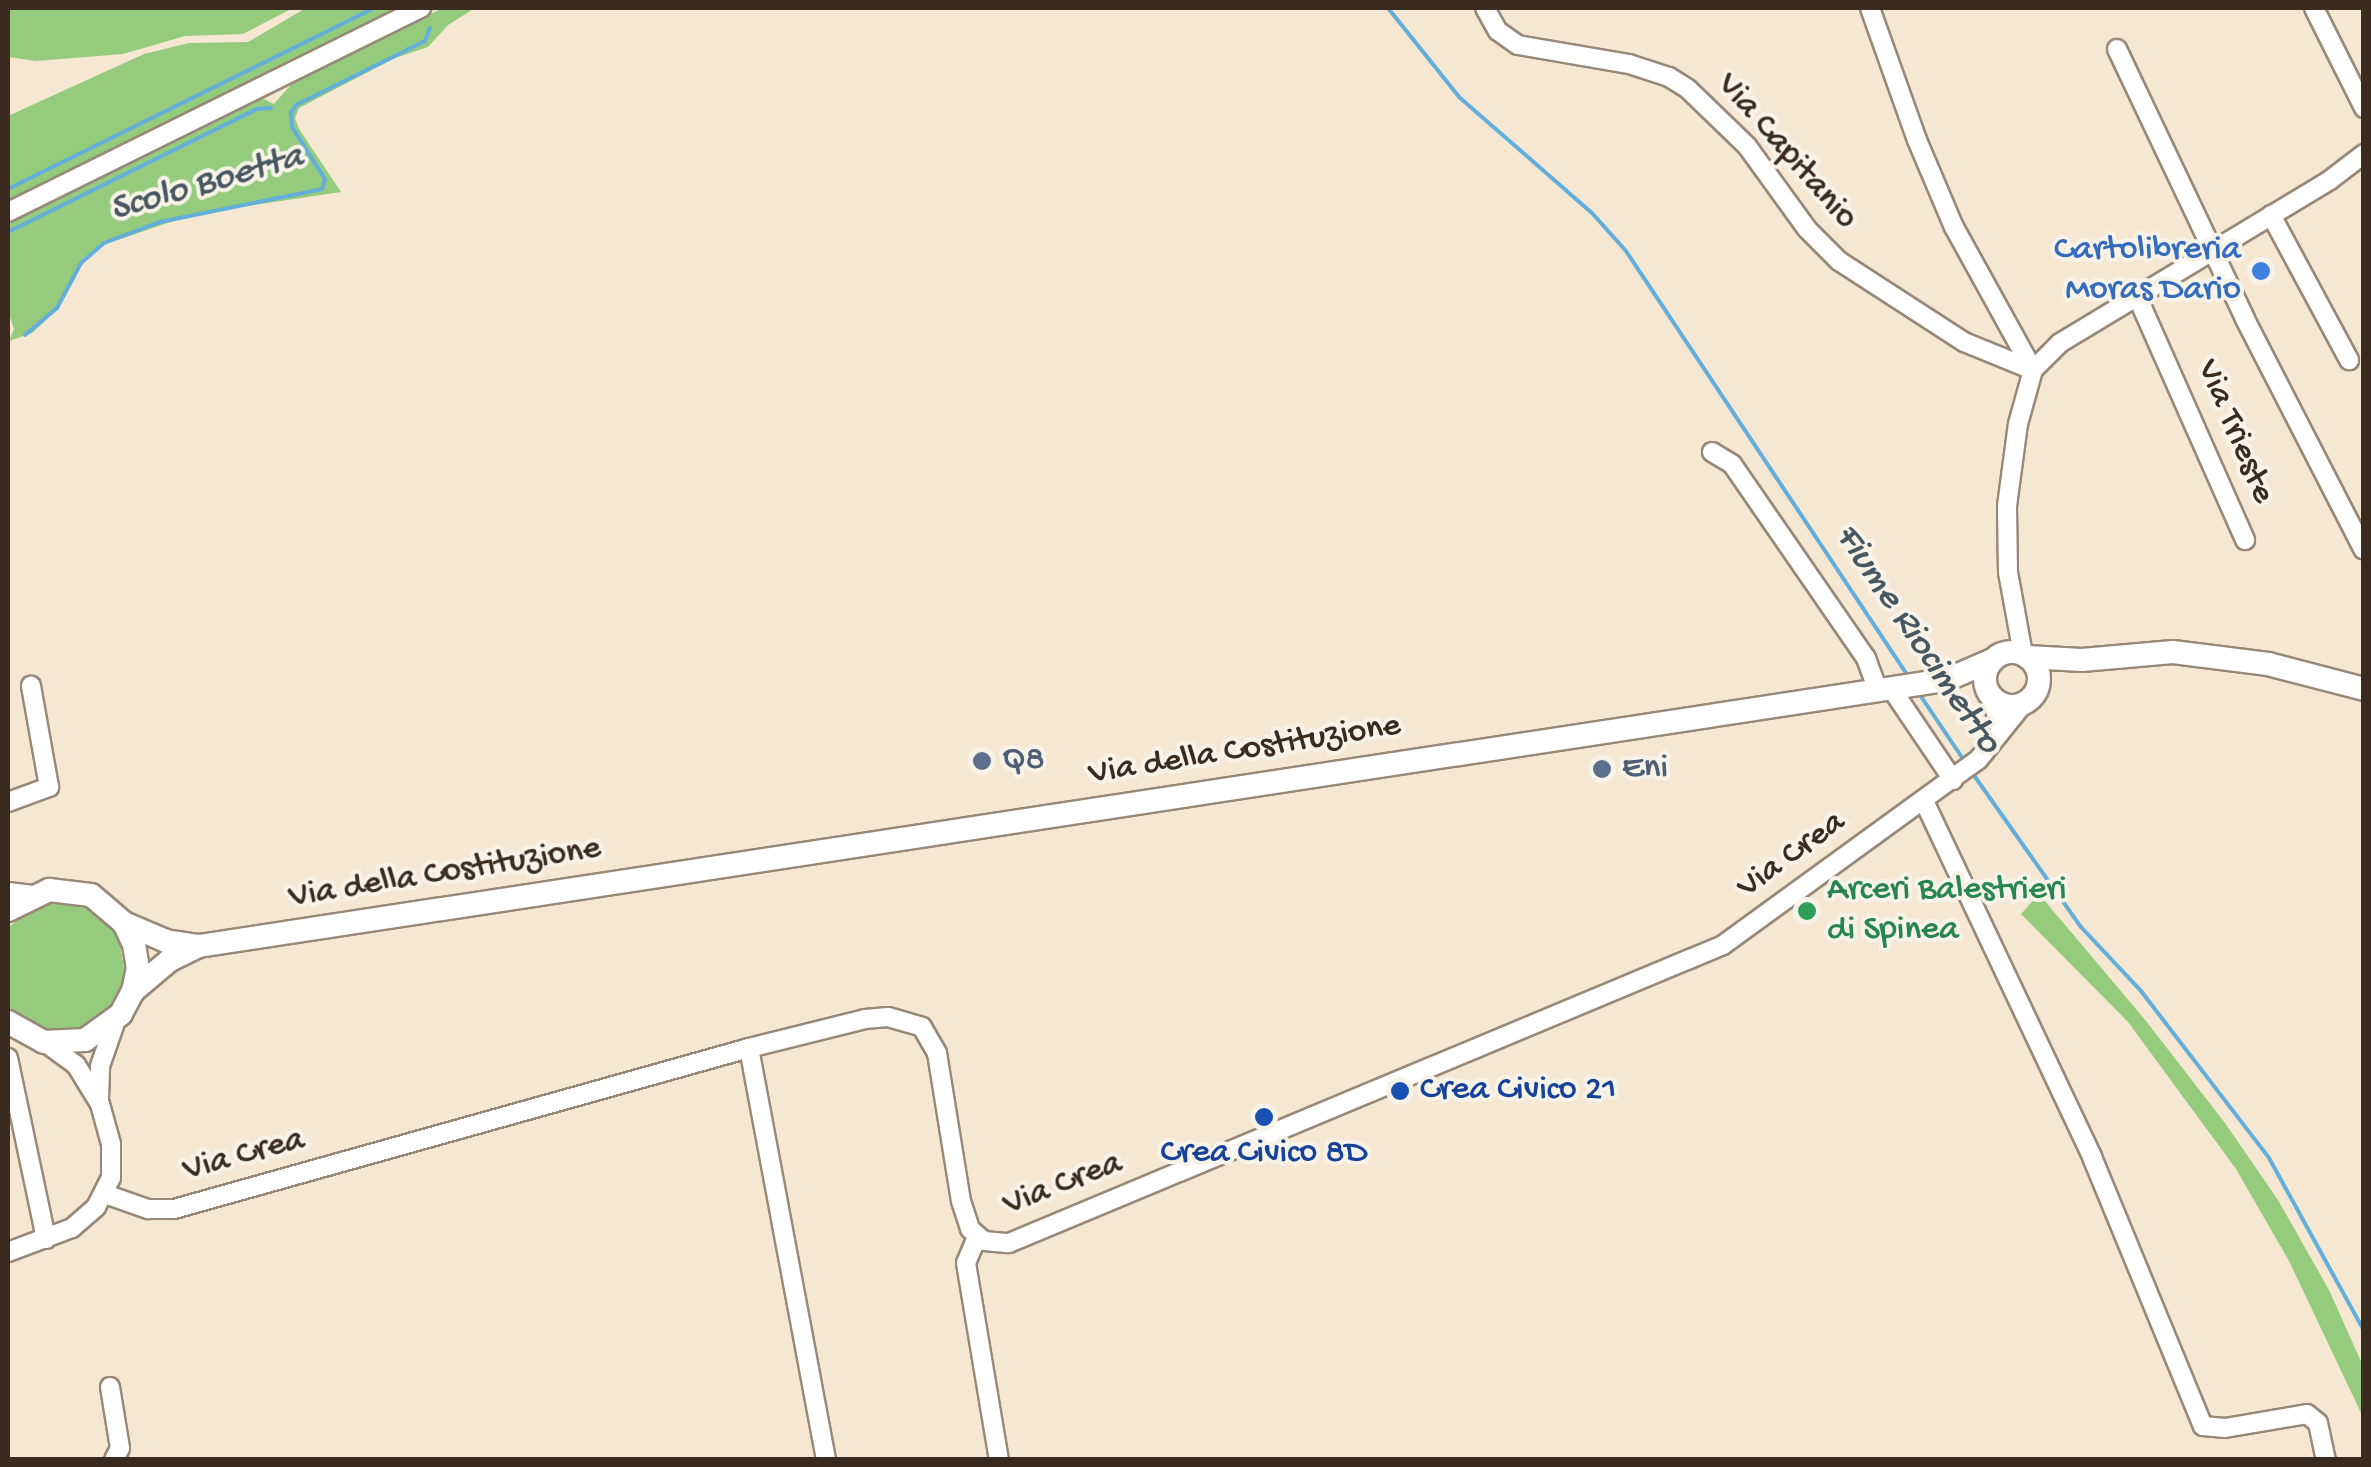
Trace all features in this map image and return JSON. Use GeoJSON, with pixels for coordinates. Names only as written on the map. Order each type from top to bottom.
{"type":"FeatureCollection","features":[{"type":"Feature","properties":{"kind":"main road","name":"Via della Costituzione"},"geometry":{"type":"LineString","coordinates":[[133,991],[170,960],[199,946],[1909,685],[2010,656],[2082,660],[2173,652],[2268,664],[2364,690]]}},
{"type":"Feature","properties":{"kind":"main road"},"geometry":{"type":"LineString","coordinates":[[2010,656],[2039,674],[2030,697],[2003,704],[1989,693],[1986,672],[2010,656]]}},
{"type":"Feature","properties":{"kind":"main road","name":"Via della Costituzione"},"geometry":{"type":"LineString","coordinates":[[2030,697],[2082,660]]}},
{"type":"Feature","properties":{"kind":"main road","name":"Via della Costituzione"},"geometry":{"type":"LineString","coordinates":[[1909,685],[1989,693]]}},
{"type":"Feature","properties":{"kind":"main road","name":"Via della Costituzione"},"geometry":{"type":"LineString","coordinates":[[19,893],[60,889],[80,892],[102,901],[124,923],[166,941],[199,946]]}},
{"type":"Feature","properties":{"kind":"main road"},"geometry":{"type":"LineString","coordinates":[[8,910],[19,893]]}},
{"type":"Feature","properties":{"kind":"main road"},"geometry":{"type":"LineString","coordinates":[[8,1022],[44,1042],[84,1040],[116,1020],[133,991],[137,956],[124,923]]}},
{"type":"Feature","properties":{"kind":"street"},"geometry":{"type":"LineString","coordinates":[[8,212],[421,8]]}},
{"type":"Feature","properties":{"kind":"street","name":"Via Capitanio"},"geometry":{"type":"LineString","coordinates":[[1485,8],[1498,32],[1518,45],[1629,64],[1669,78],[1688,90],[1747,146],[1807,229],[1839,261],[1964,342],[2033,370]]}},
{"type":"Feature","properties":{"kind":"street"},"geometry":{"type":"LineString","coordinates":[[1870,8],[1916,140],[1954,227],[2033,370]]}},
{"type":"Feature","properties":{"kind":"street"},"geometry":{"type":"LineString","coordinates":[[2314,8],[2364,108]]}},
{"type":"Feature","properties":{"kind":"street"},"geometry":{"type":"LineString","coordinates":[[2117,49],[2212,250],[2363,549]]}},
{"type":"Feature","properties":{"kind":"street"},"geometry":{"type":"LineString","coordinates":[[2010,656],[2014,619],[2007,506],[2018,424],[2033,370],[2060,343],[2330,180],[2364,154]]}},
{"type":"Feature","properties":{"kind":"street"},"geometry":{"type":"LineString","coordinates":[[2330,180],[2364,169]]}},
{"type":"Feature","properties":{"kind":"street"},"geometry":{"type":"LineString","coordinates":[[2271,216],[2349,360]]}},
{"type":"Feature","properties":{"kind":"street","name":"Via Trieste"},"geometry":{"type":"LineString","coordinates":[[2136,296],[2245,540]]}},
{"type":"Feature","properties":{"kind":"street"},"geometry":{"type":"LineString","coordinates":[[1712,452],[1732,464],[1866,658],[1909,685],[1955,779]]}},
{"type":"Feature","properties":{"kind":"street"},"geometry":{"type":"LineString","coordinates":[[8,802],[49,787],[30,686]]}},
{"type":"Feature","properties":{"kind":"street"},"geometry":{"type":"LineString","coordinates":[[1989,693],[2001,731]]}},
{"type":"Feature","properties":{"kind":"street","name":"Via Crea"},"geometry":{"type":"LineString","coordinates":[[104,1194],[148,1209],[174,1209],[749,1048],[866,1018],[888,1017],[922,1027],[938,1053],[965,1219],[977,1237],[994,1244],[1027,1236],[1695,959],[1752,926],[1955,779],[1978,760],[2030,697]]}},
{"type":"Feature","properties":{"kind":"street"},"geometry":{"type":"LineString","coordinates":[[1924,801],[2092,1158],[2204,1426],[2225,1428],[2307,1414],[2318,1423],[2326,1460]]}},
{"type":"Feature","properties":{"kind":"street"},"geometry":{"type":"LineString","coordinates":[[8,1252],[72,1228],[104,1194],[112,1161],[100,1104],[100,1066],[116,1020]]}},
{"type":"Feature","properties":{"kind":"street"},"geometry":{"type":"LineString","coordinates":[[44,1042],[76,1065],[100,1104]]}},
{"type":"Feature","properties":{"kind":"street"},"geometry":{"type":"LineString","coordinates":[[749,1048],[826,1460]]}},
{"type":"Feature","properties":{"kind":"street"},"geometry":{"type":"LineString","coordinates":[[8,1058],[46,1238]]}},
{"type":"Feature","properties":{"kind":"street"},"geometry":{"type":"LineString","coordinates":[[977,1237],[966,1263],[999,1460]]}},
{"type":"Feature","properties":{"kind":"street"},"geometry":{"type":"LineString","coordinates":[[110,1388],[120,1448],[112,1459]]}},
{"type":"Feature","properties":{"kind":"green space"},"geometry":{"type":"Polygon","coordinates":[[[8,8],[293,8],[243,34],[185,36],[123,54],[36,61],[8,57],[8,8]]]}},
{"type":"Feature","properties":{"kind":"green space"},"geometry":{"type":"Polygon","coordinates":[[[306,8],[399,8],[8,201],[8,116],[144,54],[189,43],[248,42],[306,8]]]}},
{"type":"Feature","properties":{"kind":"green space"},"geometry":{"type":"Polygon","coordinates":[[[443,8],[475,8],[448,25],[428,47],[395,58],[299,108],[295,118],[299,129],[341,192],[194,214],[100,246],[83,259],[58,307],[44,322],[32,333],[9,341],[14,329],[8,311],[8,223],[249,103],[264,99],[274,104],[295,80],[443,8]]]}},
{"type":"Feature","properties":{"kind":"green space"},"geometry":{"type":"Polygon","coordinates":[[[2039,894],[2146,1021],[2225,1123],[2278,1200],[2329,1290],[2363,1366],[2363,1417],[2289,1261],[2236,1169],[2128,1022],[2021,914],[2039,894]]]}},
{"type":"Feature","properties":{"kind":"green space"},"geometry":{"type":"Polygon","coordinates":[[[63,901],[80,905],[110,924],[119,939],[125,974],[112,1007],[83,1028],[48,1032],[16,1016],[8,1006],[8,928],[28,910],[63,901]]]}},
{"type":"Feature","properties":{"kind":"waterway"},"geometry":{"type":"LineString","coordinates":[[8,189],[375,8]]}},
{"type":"Feature","properties":{"kind":"waterway","name":"Fiume Riocimetto"},"geometry":{"type":"LineString","coordinates":[[1388,8],[1459,97],[1592,213],[1626,251],[1910,679]]}},
{"type":"Feature","properties":{"kind":"waterway","name":"Scolo Boetta"},"geometry":{"type":"LineString","coordinates":[[25,335],[57,308],[81,263],[104,243],[160,222],[322,189],[325,179],[292,127],[291,113],[296,105],[425,41],[430,28]]}},
{"type":"Feature","properties":{"kind":"waterway"},"geometry":{"type":"LineString","coordinates":[[8,232],[257,109],[271,108]]}},
{"type":"Feature","properties":{"kind":"waterway","name":"Fiume Riocimetto"},"geometry":{"type":"LineString","coordinates":[[1920,695],[1965,762]]}},
{"type":"Feature","properties":{"kind":"waterway","name":"Fiume Riocimetto"},"geometry":{"type":"LineString","coordinates":[[1973,774],[2081,927],[2141,991],[2269,1158],[2364,1331]]}},
{"type":"Feature","properties":{"kind":"place","name":"Cartolibreria Moras Dario"},"geometry":{"type":"Point","coordinates":[2261,271]}},
{"type":"Feature","properties":{"kind":"place","name":"Q8"},"geometry":{"type":"Point","coordinates":[982,761]}},
{"type":"Feature","properties":{"kind":"place","name":"Eni"},"geometry":{"type":"Point","coordinates":[1602,769]}},
{"type":"Feature","properties":{"kind":"place","name":"Arceri Balestrieri di Spinea"},"geometry":{"type":"Point","coordinates":[1807,911]}},
{"type":"Feature","properties":{"kind":"place","name":"Crea Civico 21"},"geometry":{"type":"Point","coordinates":[1400,1091]}},
{"type":"Feature","properties":{"kind":"place","name":"Crea Civico 8D"},"geometry":{"type":"Point","coordinates":[1264,1117]}}]}
